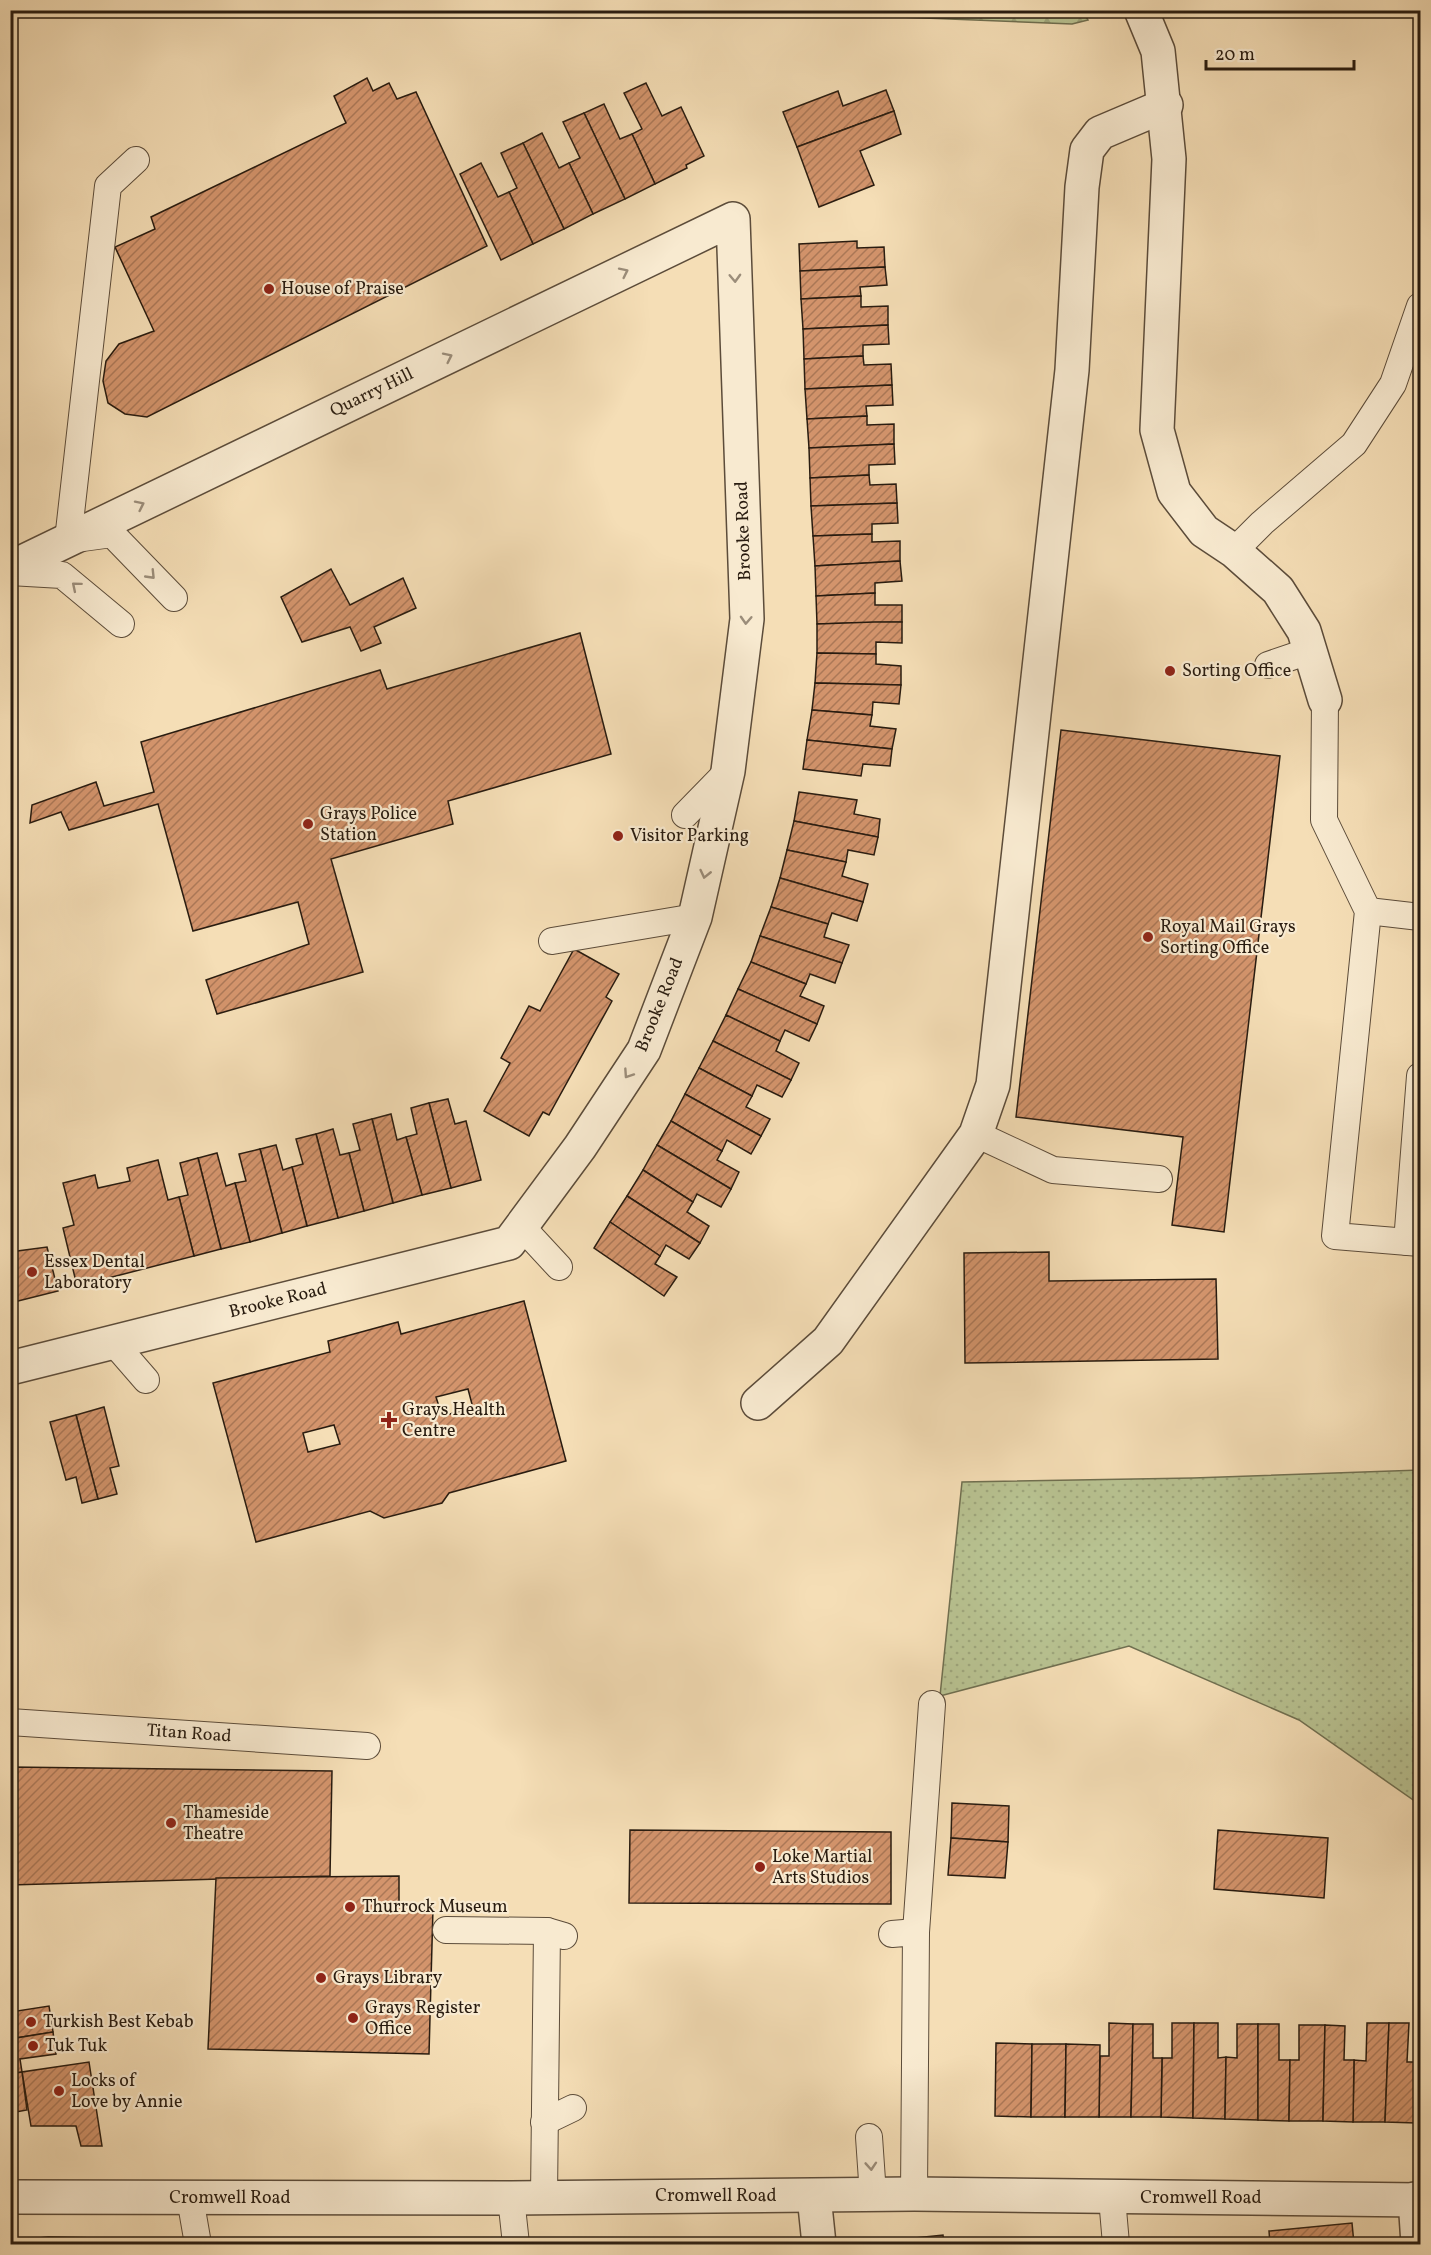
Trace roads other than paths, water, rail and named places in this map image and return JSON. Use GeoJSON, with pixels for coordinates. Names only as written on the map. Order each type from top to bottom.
{"type":"FeatureCollection","features":[{"type":"Feature","properties":{"kind":"street"},"geometry":{"type":"LineString","coordinates":[[1140,10],[1158,51],[1166,105],[1169,159],[1157,430],[1174,492],[1204,531],[1234,551],[1278,590],[1304,631],[1324,700]]}},
{"type":"Feature","properties":{"kind":"street"},"geometry":{"type":"LineString","coordinates":[[758,1403],[828,1341],[976,1134],[993,1085],[1009,965],[1072,370],[1087,150],[1100,133],[1166,105]]}},
{"type":"Feature","properties":{"kind":"street","name":"Quarry Hill"},"geometry":{"type":"LineString","coordinates":[[10,570],[733,219]]}},
{"type":"Feature","properties":{"kind":"street","name":"Brooke Road"},"geometry":{"type":"LineString","coordinates":[[10,1368],[509,1243],[580,1147],[644,1050],[695,916],[728,771],[747,619],[733,219]]}},
{"type":"Feature","properties":{"kind":"street","name":"Cromwell Road"},"geometry":{"type":"LineString","coordinates":[[10,2197],[511,2198],[914,2194],[1112,2198],[1418,2199]]}},
{"type":"Feature","properties":{"kind":"street"},"geometry":{"type":"LineString","coordinates":[[814,2196],[819,2244]]}},
{"type":"Feature","properties":{"kind":"street"},"geometry":{"type":"LineString","coordinates":[[1418,2199],[1418,2244]]}},
{"type":"Feature","properties":{"kind":"lane"},"geometry":{"type":"LineString","coordinates":[[136,160],[108,186],[68,540],[112,534],[174,598]]}},
{"type":"Feature","properties":{"kind":"lane"},"geometry":{"type":"LineString","coordinates":[[1234,551],[1262,523],[1354,444],[1393,384],[1420,306]]}},
{"type":"Feature","properties":{"kind":"lane"},"geometry":{"type":"LineString","coordinates":[[10,570],[62,574],[121,624]]}},
{"type":"Feature","properties":{"kind":"lane"},"geometry":{"type":"LineString","coordinates":[[1268,665],[1309,651]]}},
{"type":"Feature","properties":{"kind":"lane"},"geometry":{"type":"LineString","coordinates":[[1324,700],[1324,820],[1368,911],[1335,1236],[1414,1243],[1420,1076]]}},
{"type":"Feature","properties":{"kind":"lane"},"geometry":{"type":"LineString","coordinates":[[685,815],[728,771]]}},
{"type":"Feature","properties":{"kind":"lane"},"geometry":{"type":"LineString","coordinates":[[1368,911],[1420,917]]}},
{"type":"Feature","properties":{"kind":"lane"},"geometry":{"type":"LineString","coordinates":[[552,941],[695,916]]}},
{"type":"Feature","properties":{"kind":"lane"},"geometry":{"type":"LineString","coordinates":[[976,1134],[1053,1170],[1159,1179]]}},
{"type":"Feature","properties":{"kind":"lane"},"geometry":{"type":"LineString","coordinates":[[521,1226],[559,1267]]}},
{"type":"Feature","properties":{"kind":"lane"},"geometry":{"type":"LineString","coordinates":[[113,1342],[146,1380]]}},
{"type":"Feature","properties":{"kind":"lane"},"geometry":{"type":"LineString","coordinates":[[914,2194],[904,1933],[932,1704]]}},
{"type":"Feature","properties":{"kind":"lane","name":"Titan Road"},"geometry":{"type":"LineString","coordinates":[[10,1722],[367,1746]]}},
{"type":"Feature","properties":{"kind":"lane"},"geometry":{"type":"LineString","coordinates":[[446,1930],[556,1933],[544,2122],[544,2196]]}},
{"type":"Feature","properties":{"kind":"lane"},"geometry":{"type":"LineString","coordinates":[[544,2122],[573,2108]]}},
{"type":"Feature","properties":{"kind":"lane"},"geometry":{"type":"LineString","coordinates":[[869,2137],[873,2195]]}},
{"type":"Feature","properties":{"kind":"lane"},"geometry":{"type":"LineString","coordinates":[[190,2198],[198,2244]]}},
{"type":"Feature","properties":{"kind":"lane"},"geometry":{"type":"LineString","coordinates":[[511,2198],[516,2244]]}},
{"type":"Feature","properties":{"kind":"lane"},"geometry":{"type":"LineString","coordinates":[[1112,2198],[1116,2244]]}},
{"type":"Feature","properties":{"kind":"place","name":"House of Praise"},"geometry":{"type":"Point","coordinates":[269,289]}},
{"type":"Feature","properties":{"kind":"place","name":"Sorting Office"},"geometry":{"type":"Point","coordinates":[1170,671]}},
{"type":"Feature","properties":{"kind":"place","name":"Grays Police Station"},"geometry":{"type":"Point","coordinates":[308,824]}},
{"type":"Feature","properties":{"kind":"place","name":"Visitor Parking"},"geometry":{"type":"Point","coordinates":[618,836]}},
{"type":"Feature","properties":{"kind":"place","name":"Royal Mail Grays Sorting Office"},"geometry":{"type":"Point","coordinates":[1148,937]}},
{"type":"Feature","properties":{"kind":"place","name":"Essex Dental Laboratory"},"geometry":{"type":"Point","coordinates":[32,1272]}},
{"type":"Feature","properties":{"kind":"place","name":"Grays Health Centre"},"geometry":{"type":"Point","coordinates":[389,1420]}},
{"type":"Feature","properties":{"kind":"place","name":"Thameside Theatre"},"geometry":{"type":"Point","coordinates":[171,1823]}},
{"type":"Feature","properties":{"kind":"place","name":"Loke Martial Arts Studios"},"geometry":{"type":"Point","coordinates":[760,1867]}},
{"type":"Feature","properties":{"kind":"place","name":"Thurrock Museum"},"geometry":{"type":"Point","coordinates":[350,1907]}},
{"type":"Feature","properties":{"kind":"place","name":"Grays Library"},"geometry":{"type":"Point","coordinates":[321,1978]}},
{"type":"Feature","properties":{"kind":"place","name":"Grays Register Office"},"geometry":{"type":"Point","coordinates":[353,2018]}},
{"type":"Feature","properties":{"kind":"place","name":"Turkish Best Kebab"},"geometry":{"type":"Point","coordinates":[31,2022]}},
{"type":"Feature","properties":{"kind":"place","name":"Tuk Tuk"},"geometry":{"type":"Point","coordinates":[33,2046]}},
{"type":"Feature","properties":{"kind":"place","name":"Locks of Love by Annie"},"geometry":{"type":"Point","coordinates":[59,2091]}}]}
